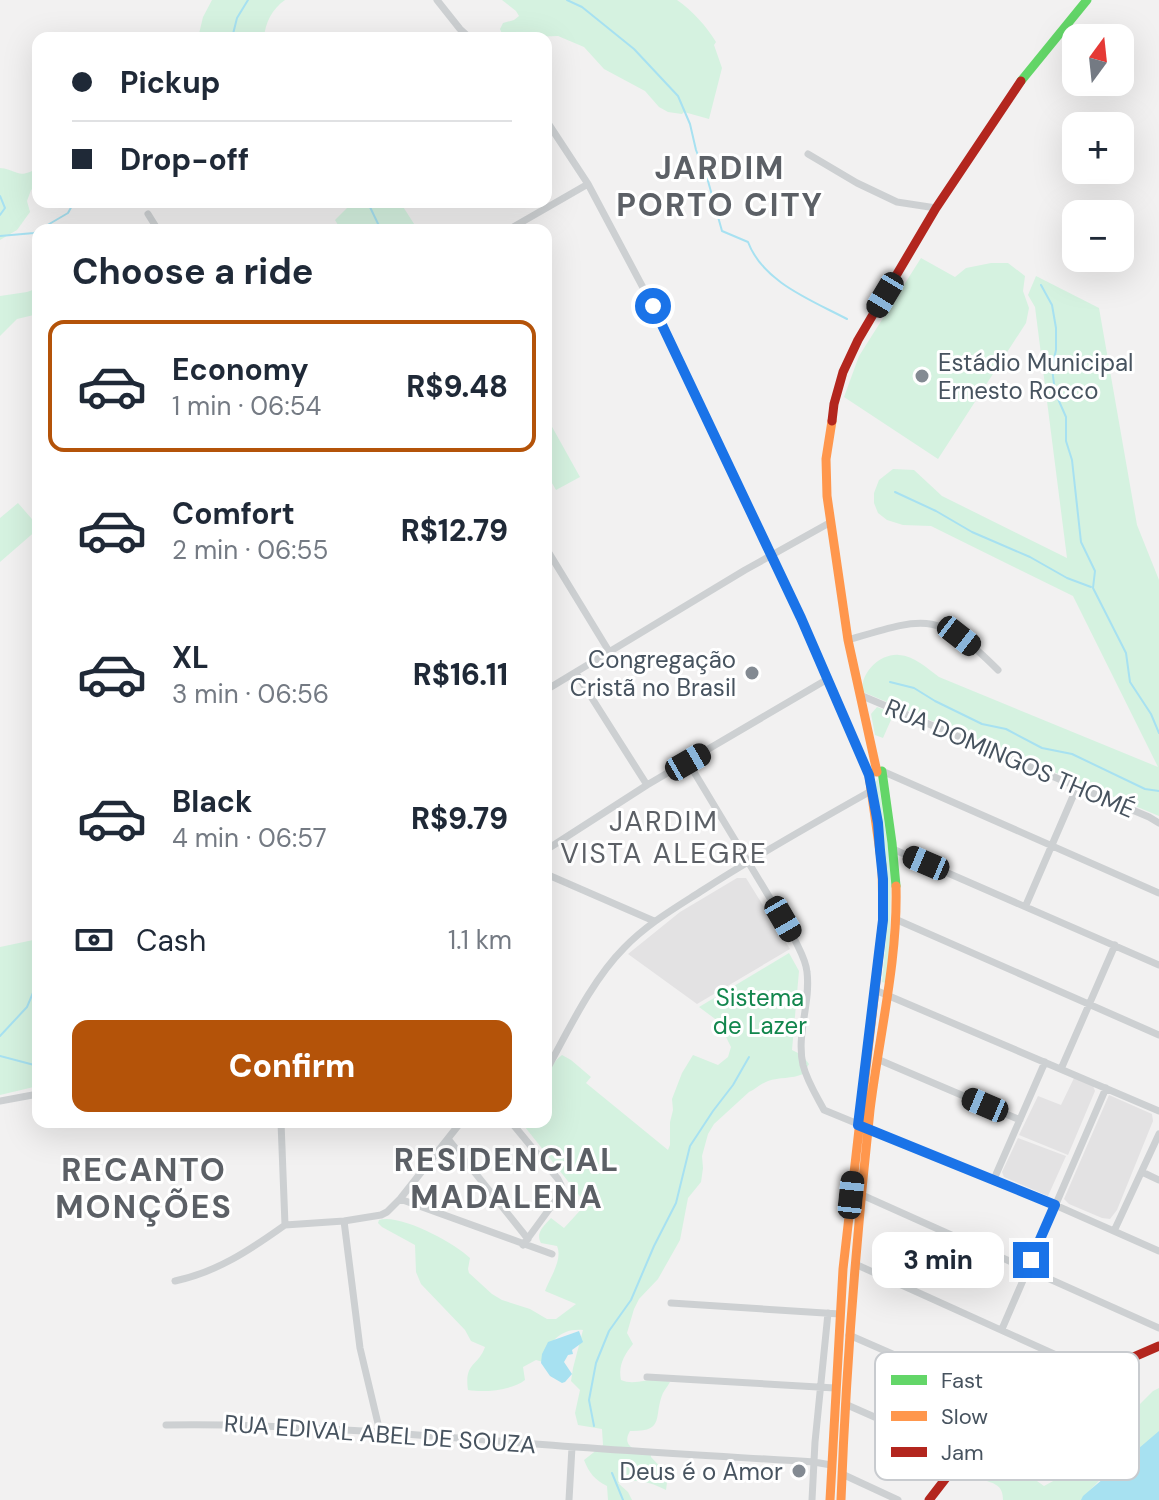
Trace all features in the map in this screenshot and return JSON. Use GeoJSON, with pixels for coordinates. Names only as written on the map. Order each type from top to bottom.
{"type":"FeatureCollection","features":[{"type":"Feature","properties":{"kind":"main road"},"geometry":{"type":"LineString","coordinates":[[841,1500],[849,1335],[862,1195],[863,1127],[887,994],[895,919],[895,850],[848,640],[831,522],[826,459],[834,404],[843,372],[858,340],[936,208],[1017,86],[1087,0]]}},
{"type":"Feature","properties":{"kind":"main road"},"geometry":{"type":"LineString","coordinates":[[830,1500],[840,1314],[881,943],[883,889],[878,823],[871,791],[876,773]]}},
{"type":"Feature","properties":{"kind":"main road"},"geometry":{"type":"LineString","coordinates":[[1139,1355],[1159,1346]]}},
{"type":"Feature","properties":{"kind":"main road"},"geometry":{"type":"LineString","coordinates":[[929,1500],[944,1480]]}},
{"type":"Feature","properties":{"kind":"street"},"geometry":{"type":"LineString","coordinates":[[437,0],[463,32]]}},
{"type":"Feature","properties":{"kind":"street"},"geometry":{"type":"LineString","coordinates":[[552,129],[588,184],[665,329],[801,618],[826,680],[876,773],[1159,893]]}},
{"type":"Feature","properties":{"kind":"street"},"geometry":{"type":"LineString","coordinates":[[808,154],[897,202],[936,208]]}},
{"type":"Feature","properties":{"kind":"street"},"geometry":{"type":"LineString","coordinates":[[552,205],[588,184]]}},
{"type":"Feature","properties":{"kind":"street"},"geometry":{"type":"LineString","coordinates":[[518,224],[546,208]]}},
{"type":"Feature","properties":{"kind":"street"},"geometry":{"type":"LineString","coordinates":[[148,214],[154,224]]}},
{"type":"Feature","properties":{"kind":"street"},"geometry":{"type":"LineString","coordinates":[[552,685],[831,522]]}},
{"type":"Feature","properties":{"kind":"street"},"geometry":{"type":"LineString","coordinates":[[552,558],[610,653]]}},
{"type":"Feature","properties":{"kind":"street"},"geometry":{"type":"LineString","coordinates":[[848,640],[893,626],[928,622],[959,636],[998,670]]}},
{"type":"Feature","properties":{"kind":"street"},"geometry":{"type":"LineString","coordinates":[[576,673],[647,785]]}},
{"type":"Feature","properties":{"kind":"street"},"geometry":{"type":"LineString","coordinates":[[552,846],[647,785],[826,680]]}},
{"type":"Feature","properties":{"kind":"street","name":"RUA DOMINGOS THOMÉ"},"geometry":{"type":"LineString","coordinates":[[860,695],[1159,823]]}},
{"type":"Feature","properties":{"kind":"street"},"geometry":{"type":"LineString","coordinates":[[688,762],[805,961],[808,982],[801,1053],[810,1084],[824,1110],[1159,1251]]}},
{"type":"Feature","properties":{"kind":"street"},"geometry":{"type":"LineString","coordinates":[[1026,905],[1077,787]]}},
{"type":"Feature","properties":{"kind":"street"},"geometry":{"type":"LineString","coordinates":[[552,1059],[608,967],[624,947],[654,921],[748,861],[871,791]]}},
{"type":"Feature","properties":{"kind":"street"},"geometry":{"type":"LineString","coordinates":[[895,850],[1159,965]]}},
{"type":"Feature","properties":{"kind":"street"},"geometry":{"type":"LineString","coordinates":[[552,877],[654,921]]}},
{"type":"Feature","properties":{"kind":"street"},"geometry":{"type":"LineString","coordinates":[[895,919],[1159,1035]]}},
{"type":"Feature","properties":{"kind":"street"},"geometry":{"type":"LineString","coordinates":[[1061,1069],[1115,945]]}},
{"type":"Feature","properties":{"kind":"street"},"geometry":{"type":"LineString","coordinates":[[875,990],[1159,1111]]}},
{"type":"Feature","properties":{"kind":"street"},"geometry":{"type":"LineString","coordinates":[[877,1059],[1020,1120]]}},
{"type":"Feature","properties":{"kind":"street"},"geometry":{"type":"LineString","coordinates":[[994,1179],[1045,1062]]}},
{"type":"Feature","properties":{"kind":"street"},"geometry":{"type":"LineString","coordinates":[[1002,1329],[1106,1088]]}},
{"type":"Feature","properties":{"kind":"street"},"geometry":{"type":"LineString","coordinates":[[0,1101],[32,1095]]}},
{"type":"Feature","properties":{"kind":"street"},"geometry":{"type":"LineString","coordinates":[[281,1128],[285,1225]]}},
{"type":"Feature","properties":{"kind":"street"},"geometry":{"type":"LineString","coordinates":[[175,1281],[219,1267],[249,1251],[285,1225],[344,1221],[387,1212],[456,1128]]}},
{"type":"Feature","properties":{"kind":"street"},"geometry":{"type":"LineString","coordinates":[[516,1128],[561,1185],[561,1193],[526,1242]]}},
{"type":"Feature","properties":{"kind":"street"},"geometry":{"type":"LineString","coordinates":[[1114,1231],[1159,1134]]}},
{"type":"Feature","properties":{"kind":"street"},"geometry":{"type":"LineString","coordinates":[[448,1139],[526,1242]]}},
{"type":"Feature","properties":{"kind":"street"},"geometry":{"type":"LineString","coordinates":[[1142,1172],[1159,1180]]}},
{"type":"Feature","properties":{"kind":"street"},"geometry":{"type":"LineString","coordinates":[[862,1195],[1159,1328]]}},
{"type":"Feature","properties":{"kind":"street"},"geometry":{"type":"LineString","coordinates":[[400,1199],[526,1242],[552,1254]]}},
{"type":"Feature","properties":{"kind":"street"},"geometry":{"type":"LineString","coordinates":[[344,1221],[360,1348],[380,1432]]}},
{"type":"Feature","properties":{"kind":"street"},"geometry":{"type":"LineString","coordinates":[[855,1264],[1051,1352]]}},
{"type":"Feature","properties":{"kind":"street"},"geometry":{"type":"LineString","coordinates":[[671,1303],[840,1314]]}},
{"type":"Feature","properties":{"kind":"street"},"geometry":{"type":"LineString","coordinates":[[812,1500],[828,1313]]}},
{"type":"Feature","properties":{"kind":"street"},"geometry":{"type":"LineString","coordinates":[[849,1335],[888,1352]]}},
{"type":"Feature","properties":{"kind":"street"},"geometry":{"type":"LineString","coordinates":[[647,1377],[835,1388]]}},
{"type":"Feature","properties":{"kind":"street"},"geometry":{"type":"LineString","coordinates":[[845,1404],[875,1417]]}},
{"type":"Feature","properties":{"kind":"street","name":"RUA EDIVAL ABEL DE SOUZA"},"geometry":{"type":"LineString","coordinates":[[166,1425],[227,1424],[380,1432],[831,1465]]}},
{"type":"Feature","properties":{"kind":"street"},"geometry":{"type":"LineString","coordinates":[[569,1500],[572,1447]]}},
{"type":"Feature","properties":{"kind":"street"},"geometry":{"type":"LineString","coordinates":[[842,1474],[898,1500]]}},
{"type":"Feature","properties":{"kind":"shaded area"},"geometry":{"type":"Polygon","coordinates":[[[737,878],[746,878],[790,949],[697,1004],[628,954],[680,912],[737,878]]]}},
{"type":"Feature","properties":{"kind":"shaded area"},"geometry":{"type":"Polygon","coordinates":[[[1074,1078],[1093,1086],[1095,1091],[1068,1155],[1019,1135],[1038,1096],[1061,1105],[1074,1078]]]}},
{"type":"Feature","properties":{"kind":"shaded area"},"geometry":{"type":"Polygon","coordinates":[[[1109,1095],[1152,1114],[1153,1121],[1117,1210],[1110,1219],[1069,1204],[1064,1199],[1109,1095]]]}},
{"type":"Feature","properties":{"kind":"shaded area"},"geometry":{"type":"Polygon","coordinates":[[[1018,1138],[1066,1156],[1048,1196],[1004,1177],[1002,1172],[1018,1138]]]}},
{"type":"Feature","properties":{"kind":"green space"},"geometry":{"type":"Polygon","coordinates":[[[212,0],[285,0],[270,17],[265,32],[199,32],[212,0]]]}},
{"type":"Feature","properties":{"kind":"green space"},"geometry":{"type":"Polygon","coordinates":[[[502,0],[677,0],[699,19],[716,42],[714,45],[722,68],[709,119],[684,112],[668,112],[645,91],[604,69],[584,47],[552,36],[552,32],[501,32],[503,23],[519,16],[502,0]]]}},
{"type":"Feature","properties":{"kind":"green space"},"geometry":{"type":"Polygon","coordinates":[[[0,168],[22,174],[32,171],[32,189],[27,201],[30,212],[17,230],[0,240],[0,168]]]}},
{"type":"Feature","properties":{"kind":"green space"},"geometry":{"type":"Polygon","coordinates":[[[347,208],[404,208],[414,224],[337,224],[335,220],[347,208]]]}},
{"type":"Feature","properties":{"kind":"green space","name":"Estádio Municipal Ernesto Rocco"},"geometry":{"type":"Polygon","coordinates":[[[921,258],[955,277],[966,268],[1008,263],[1025,276],[1023,291],[1029,308],[1026,323],[938,459],[844,397],[859,356],[921,258]]]}},
{"type":"Feature","properties":{"kind":"green space"},"geometry":{"type":"Polygon","coordinates":[[[1036,276],[1099,308],[1137,525],[1159,580],[1159,816],[863,692],[864,678],[872,666],[885,657],[905,656],[939,677],[1158,767],[1073,596],[931,526],[903,525],[887,520],[878,513],[874,503],[879,480],[893,469],[914,470],[942,496],[1067,558],[1035,307],[1028,295],[1036,276]]]}},
{"type":"Feature","properties":{"kind":"green space"},"geometry":{"type":"Polygon","coordinates":[[[32,290],[32,315],[17,319],[0,336],[0,296],[32,290]]]}},
{"type":"Feature","properties":{"kind":"green space"},"geometry":{"type":"Polygon","coordinates":[[[552,427],[580,477],[556,490],[552,483],[552,427]]]}},
{"type":"Feature","properties":{"kind":"green space"},"geometry":{"type":"Polygon","coordinates":[[[18,503],[32,519],[32,534],[0,562],[0,518],[18,503]]]}},
{"type":"Feature","properties":{"kind":"green space"},"geometry":{"type":"Polygon","coordinates":[[[877,707],[894,713],[883,738],[875,735],[871,714],[877,707]]]}},
{"type":"Feature","properties":{"kind":"green space"},"geometry":{"type":"Polygon","coordinates":[[[878,779],[891,868],[886,983],[882,982],[888,895],[875,782],[878,779]]]}},
{"type":"Feature","properties":{"kind":"green space"},"geometry":{"type":"Polygon","coordinates":[[[32,940],[32,1087],[0,1095],[0,947],[32,940]]]}},
{"type":"Feature","properties":{"kind":"green space","name":"Sistema de Lazer"},"geometry":{"type":"Polygon","coordinates":[[[789,953],[799,971],[792,1050],[802,1055],[809,1064],[803,1074],[768,1081],[749,1092],[714,1124],[708,1134],[702,1156],[701,1182],[688,1198],[680,1240],[658,1279],[634,1309],[627,1333],[633,1344],[620,1370],[621,1380],[627,1382],[658,1379],[670,1382],[660,1401],[654,1425],[641,1431],[630,1431],[627,1441],[636,1450],[651,1455],[668,1475],[666,1490],[642,1482],[618,1483],[632,1500],[608,1500],[607,1486],[593,1476],[584,1460],[603,1445],[602,1429],[578,1425],[575,1413],[580,1390],[571,1381],[583,1330],[568,1331],[557,1338],[543,1362],[536,1360],[523,1367],[525,1380],[520,1383],[498,1390],[468,1390],[468,1374],[485,1347],[471,1341],[465,1330],[421,1284],[416,1272],[415,1245],[378,1223],[379,1220],[388,1219],[400,1221],[440,1238],[470,1258],[469,1273],[492,1294],[547,1319],[556,1319],[576,1304],[545,1291],[557,1263],[558,1251],[557,1246],[541,1243],[540,1233],[551,1218],[564,1228],[586,1204],[526,1128],[552,1128],[552,1066],[562,1055],[571,1060],[591,1077],[586,1083],[668,1150],[672,1099],[693,1055],[718,1065],[728,1057],[731,1047],[725,1035],[730,1030],[699,1007],[789,953]]]}},
{"type":"Feature","properties":{"kind":"green space"},"geometry":{"type":"Polygon","coordinates":[[[1159,1388],[1159,1440],[1139,1451],[1139,1405],[1159,1388]]]}},
{"type":"Feature","properties":{"kind":"green space"},"geometry":{"type":"Polygon","coordinates":[[[984,1480],[1036,1480],[1044,1486],[1055,1480],[1100,1480],[1082,1500],[1003,1500],[998,1486],[984,1480]]]}},
{"type":"Feature","properties":{"kind":"water"},"geometry":{"type":"Polygon","coordinates":[[[579,1331],[583,1342],[572,1350],[573,1354],[568,1355],[564,1362],[572,1374],[562,1383],[550,1376],[541,1363],[542,1354],[548,1342],[579,1331]]]}},
{"type":"Feature","properties":{"kind":"water"},"geometry":{"type":"Polygon","coordinates":[[[1159,1431],[1159,1500],[1081,1500],[1102,1480],[1139,1480],[1139,1448],[1159,1431]]]}},
{"type":"Feature","properties":{"kind":"waterway"},"geometry":{"type":"LineString","coordinates":[[234,32],[237,18],[248,0]]}},
{"type":"Feature","properties":{"kind":"waterway"},"geometry":{"type":"LineString","coordinates":[[567,0],[582,7],[634,49],[678,96],[690,124],[722,231],[748,242],[755,256],[776,279],[847,319]]}},
{"type":"Feature","properties":{"kind":"waterway"},"geometry":{"type":"LineString","coordinates":[[0,196],[5,208],[0,215]]}},
{"type":"Feature","properties":{"kind":"waterway"},"geometry":{"type":"LineString","coordinates":[[49,224],[71,208]]}},
{"type":"Feature","properties":{"kind":"waterway"},"geometry":{"type":"LineString","coordinates":[[370,208],[378,224]]}},
{"type":"Feature","properties":{"kind":"waterway"},"geometry":{"type":"LineString","coordinates":[[0,236],[32,233]]}},
{"type":"Feature","properties":{"kind":"waterway"},"geometry":{"type":"LineString","coordinates":[[1041,285],[1052,305],[1056,328],[1052,368],[1055,392],[1066,417],[1066,441],[1072,460],[1081,542],[1095,571],[1093,588],[1126,653],[1130,682],[1151,714],[1159,733]]}},
{"type":"Feature","properties":{"kind":"waterway"},"geometry":{"type":"LineString","coordinates":[[895,492],[972,532],[1091,587]]}},
{"type":"Feature","properties":{"kind":"waterway"},"geometry":{"type":"LineString","coordinates":[[890,682],[914,688],[982,724],[1006,729],[1042,748],[1072,754],[1145,789],[1159,791]]}},
{"type":"Feature","properties":{"kind":"waterway"},"geometry":{"type":"LineString","coordinates":[[0,1036],[27,1007],[32,995]]}},
{"type":"Feature","properties":{"kind":"waterway"},"geometry":{"type":"LineString","coordinates":[[0,1056],[32,1064]]}},
{"type":"Feature","properties":{"kind":"waterway"},"geometry":{"type":"LineString","coordinates":[[594,1426],[589,1400],[596,1363],[609,1331],[631,1300],[676,1203],[690,1146],[749,1057]]}},
{"type":"Feature","properties":{"kind":"waterway"},"geometry":{"type":"LineString","coordinates":[[612,1473],[623,1500]]}},
{"type":"Feature","properties":{"kind":"traffic: fast"},"geometry":{"type":"LineString","coordinates":[[1021,81],[1087,0]]}},
{"type":"Feature","properties":{"kind":"traffic: fast"},"geometry":{"type":"LineString","coordinates":[[882,771],[896,886]]}},
{"type":"Feature","properties":{"kind":"traffic: slow"},"geometry":{"type":"LineString","coordinates":[[832,421],[826,459],[827,496],[848,640],[877,772]]}},
{"type":"Feature","properties":{"kind":"traffic: slow"},"geometry":{"type":"LineString","coordinates":[[830,1500],[843,1269],[883,920],[882,866],[869,775]]}},
{"type":"Feature","properties":{"kind":"traffic: slow"},"geometry":{"type":"LineString","coordinates":[[841,1500],[860,1208],[870,1110],[891,970],[896,886]]}},
{"type":"Feature","properties":{"kind":"traffic: jam"},"geometry":{"type":"LineString","coordinates":[[832,421],[843,372],[858,340],[936,208],[1021,81]]}},
{"type":"Feature","properties":{"kind":"traffic: jam"},"geometry":{"type":"LineString","coordinates":[[1139,1355],[1159,1346]]}},
{"type":"Feature","properties":{"kind":"traffic: jam"},"geometry":{"type":"LineString","coordinates":[[929,1500],[944,1480]]}},
{"type":"Feature","properties":{"kind":"place","name":"Estádio Municipal Ernesto Rocco"},"geometry":{"type":"Point","coordinates":[922,376]}},
{"type":"Feature","properties":{"kind":"place","name":"Congregação Cristã no Brasil"},"geometry":{"type":"Point","coordinates":[752,673]}},
{"type":"Feature","properties":{"kind":"place","name":"Deus é o Amor"},"geometry":{"type":"Point","coordinates":[799,1471]}},
{"type":"Feature","properties":{"kind":"district","name":"JARDIM PORTO CITY"},"geometry":{"type":"Point","coordinates":[720,186]}},
{"type":"Feature","properties":{"kind":"district","name":"JARDIM VISTA ALEGRE"},"geometry":{"type":"Point","coordinates":[664,837]}},
{"type":"Feature","properties":{"kind":"district","name":"RESIDENCIAL MADALENA"},"geometry":{"type":"Point","coordinates":[507,1178]}},
{"type":"Feature","properties":{"kind":"district","name":"RECANTO MONÇÕES"},"geometry":{"type":"Point","coordinates":[144,1188]}},
{"type":"Feature","properties":{"kind":"route"},"geometry":{"type":"LineString","coordinates":[[653,306],[801,618],[869,775],[878,823],[884,899],[858,1125],[1055,1205],[1031,1260]]}}]}
